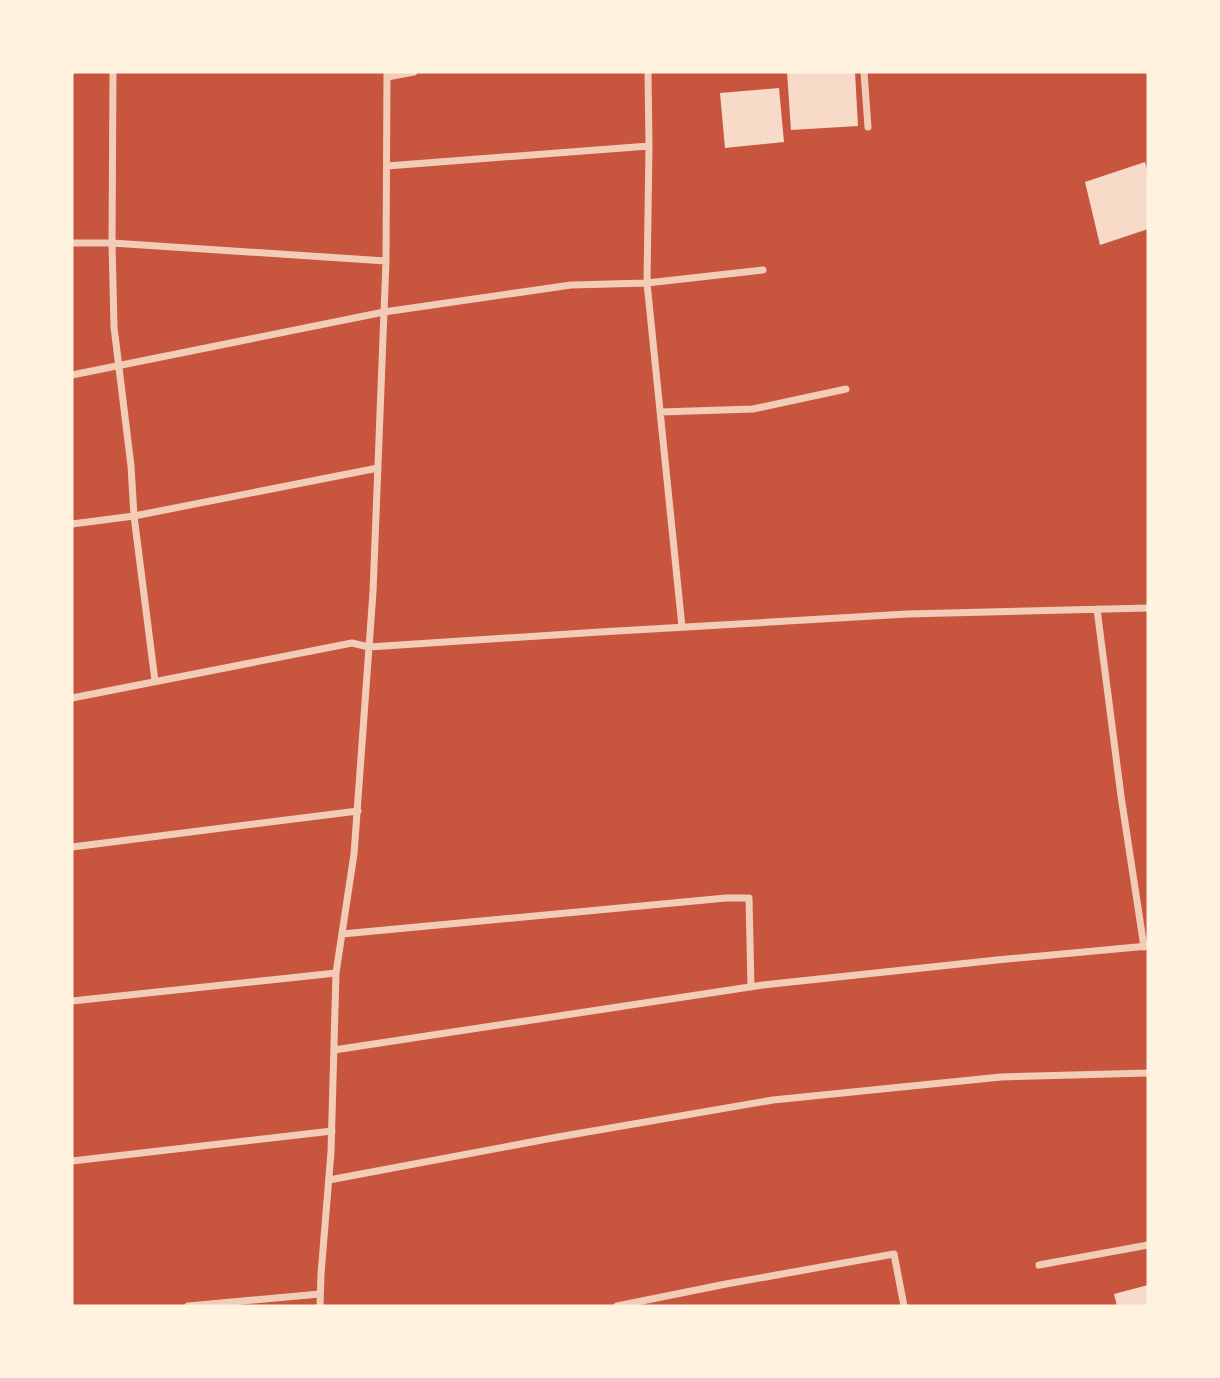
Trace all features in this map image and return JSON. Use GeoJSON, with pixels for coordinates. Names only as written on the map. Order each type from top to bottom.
{"type":"FeatureCollection","features":[{"type":"Feature","properties":{"kind":"street"},"geometry":{"type":"LineString","coordinates":[[113,72],[114,327],[155,681]]}},
{"type":"Feature","properties":{"kind":"street"},"geometry":{"type":"LineString","coordinates":[[320,1306],[332,1131],[336,973],[355,854],[369,647],[386,261],[387,74],[414,72]]}},
{"type":"Feature","properties":{"kind":"street"},"geometry":{"type":"LineString","coordinates":[[648,72],[647,283],[682,627]]}},
{"type":"Feature","properties":{"kind":"street"},"geometry":{"type":"LineString","coordinates":[[864,72],[868,127]]}},
{"type":"Feature","properties":{"kind":"street"},"geometry":{"type":"LineString","coordinates":[[387,166],[649,146]]}},
{"type":"Feature","properties":{"kind":"street"},"geometry":{"type":"LineString","coordinates":[[72,243],[112,243],[386,261]]}},
{"type":"Feature","properties":{"kind":"street"},"geometry":{"type":"LineString","coordinates":[[72,375],[384,312],[571,285],[647,283],[763,270]]}},
{"type":"Feature","properties":{"kind":"street"},"geometry":{"type":"LineString","coordinates":[[660,412],[753,409],[846,388]]}},
{"type":"Feature","properties":{"kind":"street"},"geometry":{"type":"LineString","coordinates":[[72,524],[134,516],[378,468]]}},
{"type":"Feature","properties":{"kind":"street"},"geometry":{"type":"LineString","coordinates":[[72,698],[352,643],[369,647],[907,614],[1148,608]]}},
{"type":"Feature","properties":{"kind":"street"},"geometry":{"type":"LineString","coordinates":[[334,1050],[751,987],[1146,946],[1121,796],[1097,609]]}},
{"type":"Feature","properties":{"kind":"street"},"geometry":{"type":"LineString","coordinates":[[72,847],[358,811]]}},
{"type":"Feature","properties":{"kind":"street"},"geometry":{"type":"LineString","coordinates":[[342,934],[749,898],[751,987]]}},
{"type":"Feature","properties":{"kind":"street"},"geometry":{"type":"LineString","coordinates":[[72,1001],[336,973]]}},
{"type":"Feature","properties":{"kind":"street"},"geometry":{"type":"LineString","coordinates":[[329,1180],[773,1100],[1001,1077],[1148,1073]]}},
{"type":"Feature","properties":{"kind":"street"},"geometry":{"type":"LineString","coordinates":[[72,1161],[332,1131]]}},
{"type":"Feature","properties":{"kind":"street"},"geometry":{"type":"LineString","coordinates":[[1039,1265],[1148,1245]]}},
{"type":"Feature","properties":{"kind":"street"},"geometry":{"type":"LineString","coordinates":[[617,1306],[894,1254],[904,1306]]}},
{"type":"Feature","properties":{"kind":"street"},"geometry":{"type":"LineString","coordinates":[[188,1306],[320,1294]]}},
{"type":"Feature","properties":{"kind":"building"},"geometry":{"type":"Polygon","coordinates":[[[787,72],[855,72],[858,126],[791,130],[787,72]]]}},
{"type":"Feature","properties":{"kind":"building"},"geometry":{"type":"Polygon","coordinates":[[[779,88],[784,142],[725,148],[720,93],[779,88]]]}},
{"type":"Feature","properties":{"kind":"building"},"geometry":{"type":"Polygon","coordinates":[[[1145,162],[1148,174],[1148,229],[1100,245],[1085,182],[1145,162]]]}},
{"type":"Feature","properties":{"kind":"building"},"geometry":{"type":"Polygon","coordinates":[[[1148,1285],[1148,1306],[1117,1306],[1114,1294],[1148,1285]]]}}]}
